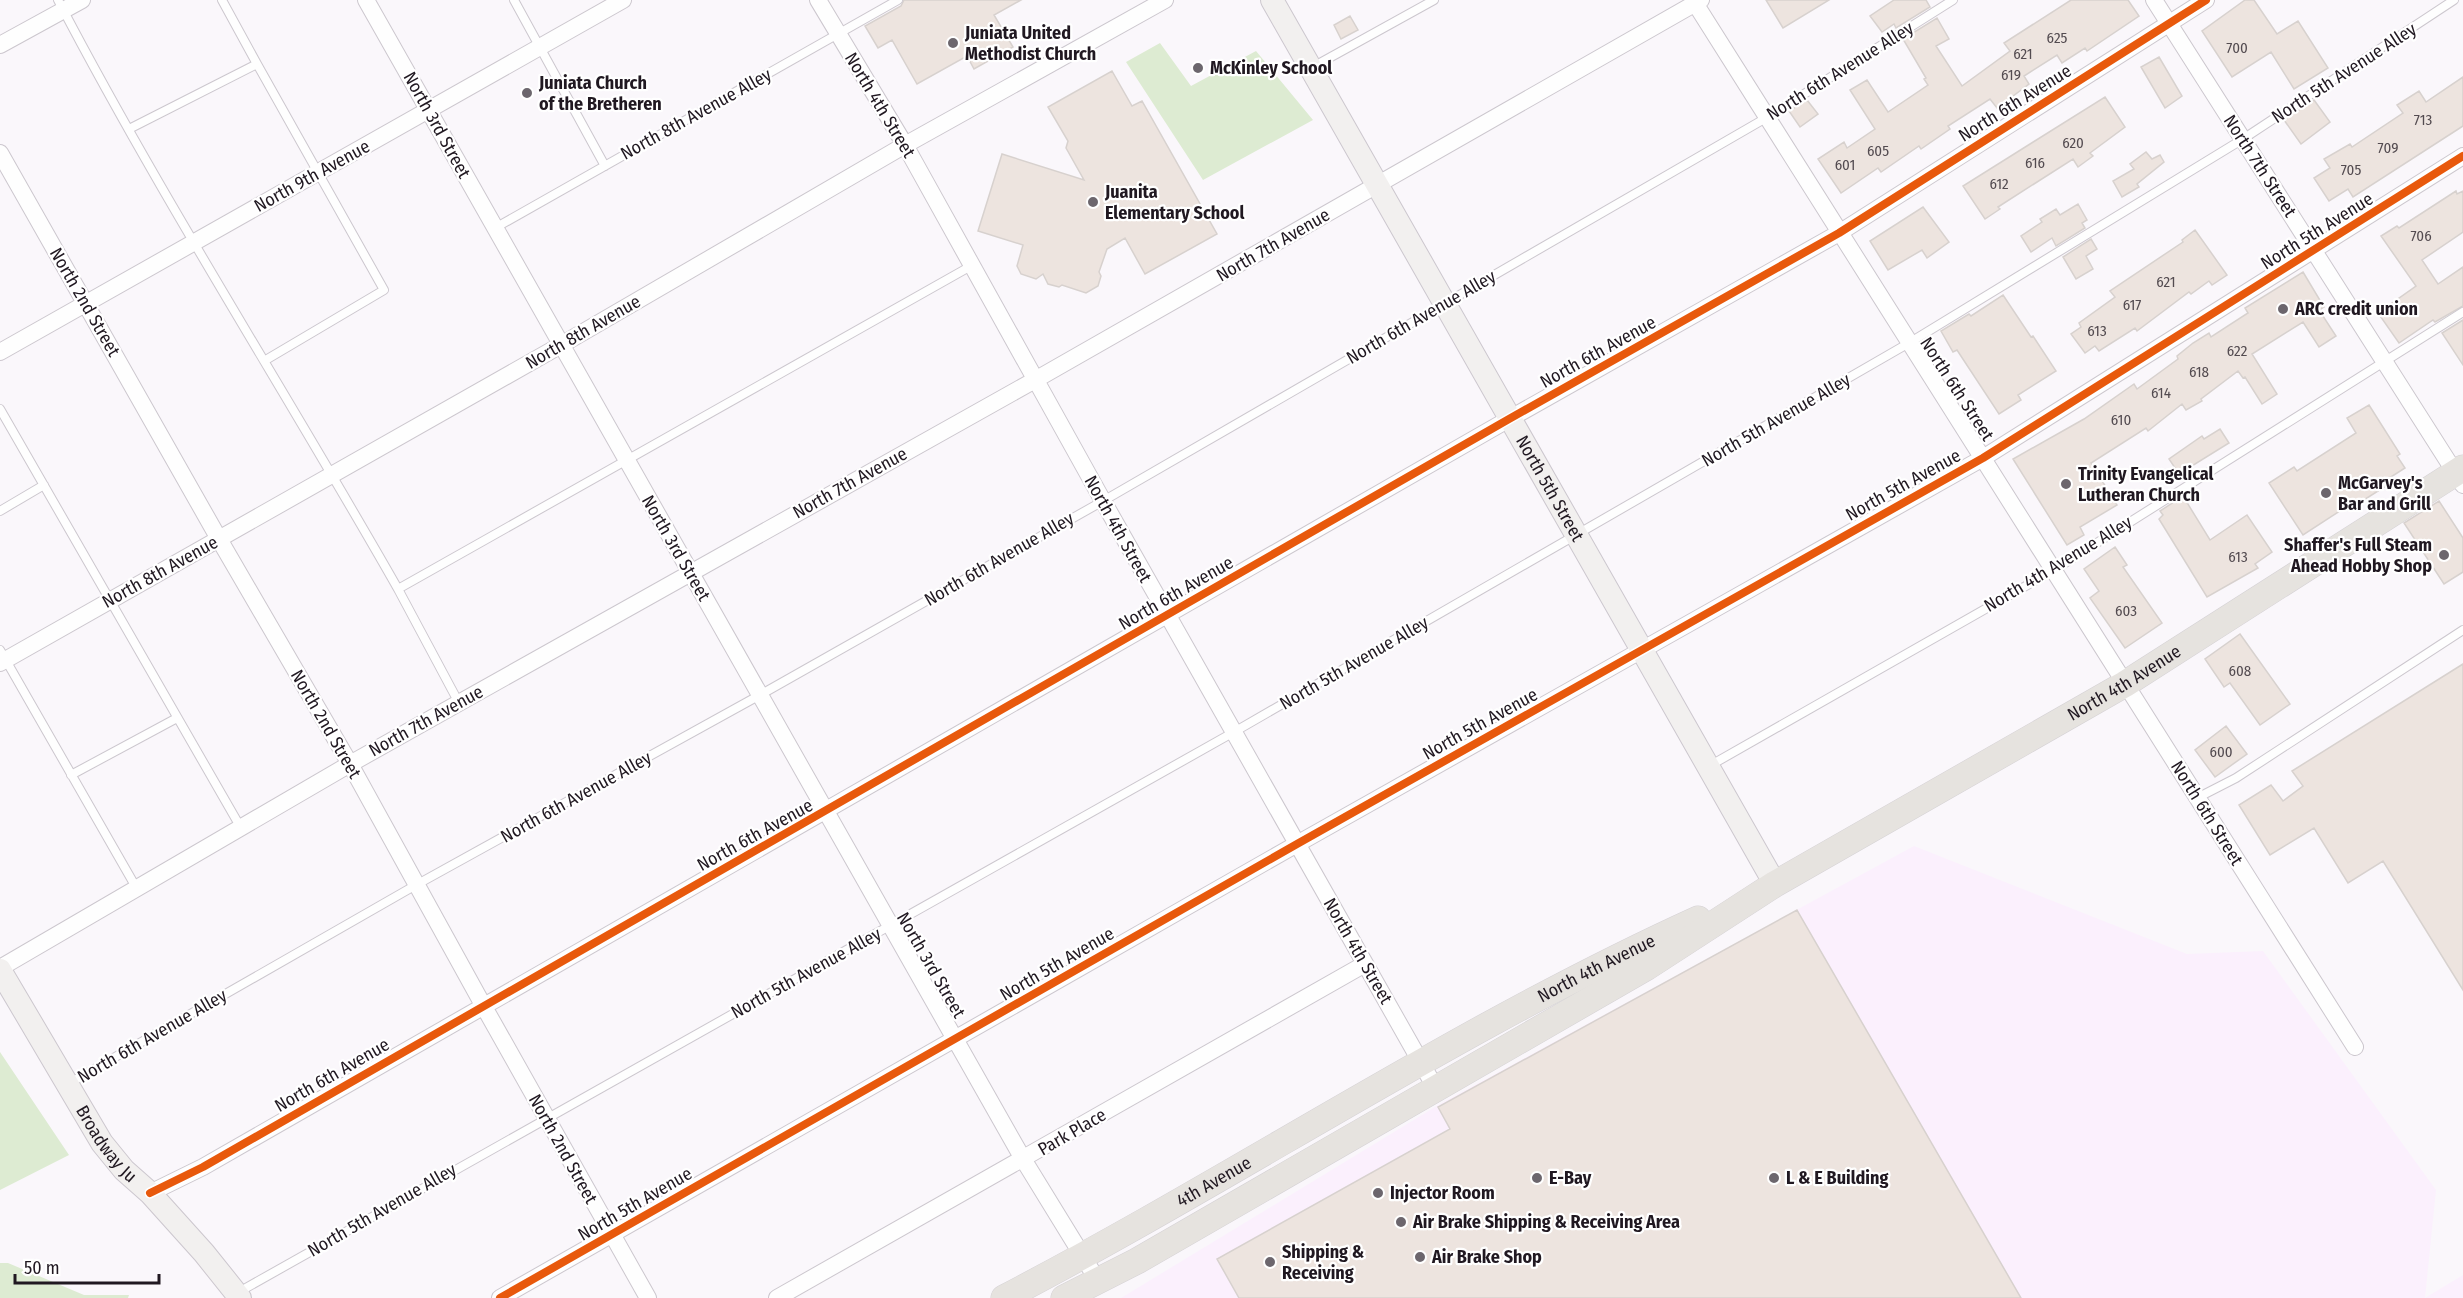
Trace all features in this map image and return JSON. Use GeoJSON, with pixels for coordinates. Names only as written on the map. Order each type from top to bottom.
{"type":"FeatureCollection","features":[{"type":"Feature","properties":{"kind":"main road","name":"North 4th Avenue"},"geometry":{"type":"LineString","coordinates":[[1436,1089],[1647,967],[1775,884],[2126,684],[2460,475]]}},
{"type":"Feature","properties":{"kind":"main road","name":"North 4th Avenue"},"geometry":{"type":"LineString","coordinates":[[1420,1061],[1545,992],[1775,884]]}},
{"type":"Feature","properties":{"kind":"main road","name":"4th Avenue"},"geometry":{"type":"LineString","coordinates":[[1004,1298],[1083,1257],[1420,1061]]}},
{"type":"Feature","properties":{"kind":"main road","name":"4th Avenue"},"geometry":{"type":"LineString","coordinates":[[1064,1298],[1137,1261],[1436,1089]]}},
{"type":"Feature","properties":{"kind":"street"},"geometry":{"type":"LineString","coordinates":[[0,45],[61,5],[82,0]]}},
{"type":"Feature","properties":{"kind":"street","name":"North 3rd Street"},"geometry":{"type":"LineString","coordinates":[[366,0],[1023,1159],[1098,1281]]}},
{"type":"Feature","properties":{"kind":"street","name":"North 9th Avenue"},"geometry":{"type":"LineString","coordinates":[[0,352],[623,0]]}},
{"type":"Feature","properties":{"kind":"street","name":"North 4th Street"},"geometry":{"type":"LineString","coordinates":[[818,0],[905,146],[1102,501],[1436,1089]]}},
{"type":"Feature","properties":{"kind":"street","name":"North 8th Avenue"},"geometry":{"type":"LineString","coordinates":[[2,658],[110,601],[333,475],[905,146],[1165,0]]}},
{"type":"Feature","properties":{"kind":"street","name":"North 5th Street"},"geometry":{"type":"LineString","coordinates":[[1272,0],[1775,884]]}},
{"type":"Feature","properties":{"kind":"street","name":"North 7th Street"},"geometry":{"type":"LineString","coordinates":[[2154,0],[2384,361],[2460,475]]}},
{"type":"Feature","properties":{"kind":"street","name":"North 6th Avenue"},"geometry":{"type":"LineString","coordinates":[[150,1193],[203,1167],[1509,419],[1839,233],[2206,0]]}},
{"type":"Feature","properties":{"kind":"street","name":"North 6th Street"},"geometry":{"type":"LineString","coordinates":[[1696,1],[1766,118],[2355,1047]]}},
{"type":"Feature","properties":{"kind":"street","name":"North 7th Avenue"},"geometry":{"type":"LineString","coordinates":[[0,969],[350,764],[1378,186],[1696,1]]}},
{"type":"Feature","properties":{"kind":"street","name":"North 2nd Street"},"geometry":{"type":"LineString","coordinates":[[0,153],[219,539],[350,764],[545,1118],[648,1298]]}},
{"type":"Feature","properties":{"kind":"street","name":"North 5th Avenue"},"geometry":{"type":"LineString","coordinates":[[500,1298],[1297,844],[1983,458],[2463,156]]}},
{"type":"Feature","properties":{"kind":"street","name":"Park Place"},"geometry":{"type":"LineString","coordinates":[[777,1298],[1365,964]]}},
{"type":"Feature","properties":{"kind":"street","name":"Broadway Ju"},"geometry":{"type":"LineString","coordinates":[[0,969],[102,1143],[124,1170],[150,1193],[204,1253],[238,1296]]}},
{"type":"Feature","properties":{"kind":"lane"},"geometry":{"type":"LineString","coordinates":[[222,0],[384,290],[264,361]]}},
{"type":"Feature","properties":{"kind":"lane"},"geometry":{"type":"LineString","coordinates":[[514,0],[605,166]]}},
{"type":"Feature","properties":{"kind":"lane","name":"North 8th Avenue Alley"},"geometry":{"type":"LineString","coordinates":[[495,228],[898,0]]}},
{"type":"Feature","properties":{"kind":"lane"},"geometry":{"type":"LineString","coordinates":[[1311,68],[1434,0]]}},
{"type":"Feature","properties":{"kind":"lane","name":"North 6th Avenue Alley"},"geometry":{"type":"LineString","coordinates":[[68,1084],[417,885],[760,695],[1102,501],[1766,118],[1953,0]]}},
{"type":"Feature","properties":{"kind":"lane","name":"North 5th Avenue Alley"},"geometry":{"type":"LineString","coordinates":[[238,1296],[545,1118],[1234,732],[1909,343],[2243,139],[2454,0]]}},
{"type":"Feature","properties":{"kind":"lane"},"geometry":{"type":"LineString","coordinates":[[61,5],[193,243],[333,475],[459,703]]}},
{"type":"Feature","properties":{"kind":"lane"},"geometry":{"type":"LineString","coordinates":[[129,129],[256,64]]}},
{"type":"Feature","properties":{"kind":"lane"},"geometry":{"type":"LineString","coordinates":[[398,590],[971,266]]}},
{"type":"Feature","properties":{"kind":"lane","name":"North 4th Avenue Alley"},"geometry":{"type":"LineString","coordinates":[[1708,767],[2054,570],[2463,312]]}},
{"type":"Feature","properties":{"kind":"lane"},"geometry":{"type":"LineString","coordinates":[[0,408],[241,828]]}},
{"type":"Feature","properties":{"kind":"lane"},"geometry":{"type":"LineString","coordinates":[[0,511],[44,485]]}},
{"type":"Feature","properties":{"kind":"lane"},"geometry":{"type":"LineString","coordinates":[[2197,798],[2236,778],[2463,630]]}},
{"type":"Feature","properties":{"kind":"lane"},"geometry":{"type":"LineString","coordinates":[[2,658],[137,889]]}},
{"type":"Feature","properties":{"kind":"lane"},"geometry":{"type":"LineString","coordinates":[[71,775],[177,718]]}},
{"type":"Feature","properties":{"kind":"shaded area"},"geometry":{"type":"Polygon","coordinates":[[[1914,846],[2187,954],[2263,951],[2436,1190],[2425,1298],[1121,1298],[1440,1104],[1914,846]]]}},
{"type":"Feature","properties":{"kind":"shaded area"},"geometry":{"type":"Polygon","coordinates":[[[2463,1275],[2463,1298],[2425,1298],[2463,1275]]]}},
{"type":"Feature","properties":{"kind":"green space"},"geometry":{"type":"Polygon","coordinates":[[[1160,43],[1191,86],[1256,51],[1313,120],[1203,180],[1126,62],[1160,43]]]}},
{"type":"Feature","properties":{"kind":"green space"},"geometry":{"type":"Polygon","coordinates":[[[0,1052],[69,1155],[0,1190],[0,1052]]]}},
{"type":"Feature","properties":{"kind":"green space"},"geometry":{"type":"Polygon","coordinates":[[[0,1263],[8,1263],[84,1295],[129,1295],[128,1298],[0,1298],[0,1263]]]}},
{"type":"Feature","properties":{"kind":"building","name":"Juniata United Methodist Church"},"geometry":{"type":"Polygon","coordinates":[[[904,0],[1021,0],[994,15],[1013,47],[974,69],[967,56],[917,84],[892,40],[878,48],[865,26],[901,6],[904,0]]]}},
{"type":"Feature","properties":{"kind":"building"},"geometry":{"type":"Polygon","coordinates":[[[1766,0],[1829,0],[1783,28],[1766,0]]]}},
{"type":"Feature","properties":{"kind":"building"},"geometry":{"type":"Polygon","coordinates":[[[1894,0],[1926,0],[1930,7],[1896,28],[1894,24],[1882,32],[1870,16],[1894,0]]]}},
{"type":"Feature","properties":{"kind":"building"},"geometry":{"type":"Polygon","coordinates":[[[2071,0],[2128,0],[2139,16],[2087,51],[2085,48],[2062,63],[2057,55],[2024,76],[2029,84],[1997,108],[1990,99],[1948,126],[1950,129],[1921,149],[1919,146],[1881,172],[1878,168],[1841,193],[1818,159],[1844,142],[1847,148],[1875,129],[1850,90],[1867,80],[1888,112],[1928,85],[1903,39],[1937,18],[1949,39],[1936,46],[1962,86],[2010,51],[2004,43],[2071,0]]]}},
{"type":"Feature","properties":{"kind":"building"},"geometry":{"type":"Polygon","coordinates":[[[2245,0],[2254,0],[2277,34],[2298,21],[2328,68],[2294,89],[2271,52],[2232,77],[2202,31],[2245,0]]]}},
{"type":"Feature","properties":{"kind":"building"},"geometry":{"type":"Polygon","coordinates":[[[1350,16],[1358,30],[1341,39],[1334,25],[1350,16]]]}},
{"type":"Feature","properties":{"kind":"building"},"geometry":{"type":"Polygon","coordinates":[[[2159,57],[2182,96],[2165,108],[2141,67],[2159,57]]]}},
{"type":"Feature","properties":{"kind":"building","name":"Juanita Elementary School"},"geometry":{"type":"Polygon","coordinates":[[[1112,71],[1132,106],[1142,101],[1217,234],[1145,274],[1125,238],[1107,249],[1099,272],[1101,276],[1098,286],[1086,293],[1062,285],[1059,287],[1048,284],[1043,274],[1036,279],[1021,274],[1017,266],[1023,245],[978,231],[1002,154],[1084,180],[1066,148],[1068,141],[1048,107],[1112,71]]]}},
{"type":"Feature","properties":{"kind":"building"},"geometry":{"type":"Polygon","coordinates":[[[2463,77],[2463,126],[2353,197],[2348,189],[2329,201],[2314,178],[2330,168],[2324,159],[2350,144],[2352,147],[2403,113],[2397,105],[2419,91],[2426,102],[2463,77]]]}},
{"type":"Feature","properties":{"kind":"building"},"geometry":{"type":"Polygon","coordinates":[[[2105,97],[2125,127],[2090,153],[2093,156],[2078,167],[2073,159],[1998,207],[2000,209],[1985,219],[1963,186],[2105,97]]]}},
{"type":"Feature","properties":{"kind":"building"},"geometry":{"type":"Polygon","coordinates":[[[1807,100],[1818,114],[1800,127],[1789,111],[1807,100]]]}},
{"type":"Feature","properties":{"kind":"building"},"geometry":{"type":"Polygon","coordinates":[[[2314,100],[2330,122],[2301,144],[2284,120],[2314,100]]]}},
{"type":"Feature","properties":{"kind":"building"},"geometry":{"type":"Polygon","coordinates":[[[2146,152],[2152,159],[2160,155],[2164,162],[2137,184],[2139,187],[2122,197],[2113,181],[2134,169],[2130,164],[2146,152]]]}},
{"type":"Feature","properties":{"kind":"building"},"geometry":{"type":"Polygon","coordinates":[[[2456,191],[2457,194],[2463,191],[2463,232],[2422,260],[2438,284],[2463,267],[2463,306],[2435,322],[2433,320],[2399,343],[2378,313],[2416,286],[2381,236],[2397,226],[2399,228],[2456,191]]]}},
{"type":"Feature","properties":{"kind":"building"},"geometry":{"type":"Polygon","coordinates":[[[2078,204],[2087,220],[2082,223],[2085,228],[2056,246],[2052,238],[2031,252],[2021,236],[2042,222],[2040,219],[2056,209],[2060,215],[2078,204]]]}},
{"type":"Feature","properties":{"kind":"building"},"geometry":{"type":"Polygon","coordinates":[[[1923,207],[1949,242],[1927,258],[1922,250],[1888,270],[1870,241],[1923,207]]]}},
{"type":"Feature","properties":{"kind":"building"},"geometry":{"type":"Polygon","coordinates":[[[2195,230],[2227,275],[2212,285],[2209,281],[2191,294],[2189,292],[2137,331],[2135,328],[2099,351],[2095,346],[2085,353],[2071,334],[2081,327],[2079,323],[2115,297],[2110,291],[2183,242],[2182,240],[2195,230]]]}},
{"type":"Feature","properties":{"kind":"building"},"geometry":{"type":"Polygon","coordinates":[[[2091,239],[2097,249],[2086,256],[2093,269],[2076,279],[2063,257],[2091,239]]]}},
{"type":"Feature","properties":{"kind":"building"},"geometry":{"type":"Polygon","coordinates":[[[2303,272],[2324,307],[2319,310],[2336,336],[2319,347],[2303,322],[2252,354],[2277,394],[2262,404],[2245,377],[2243,378],[2238,371],[2201,399],[2202,401],[2186,410],[2182,404],[2148,431],[2146,428],[2091,463],[2117,505],[2080,527],[2084,535],[2067,545],[2013,459],[2084,419],[2134,384],[2137,389],[2178,359],[2177,356],[2193,343],[2209,333],[2211,337],[2248,313],[2245,308],[2303,272]]]}},
{"type":"Feature","properties":{"kind":"building"},"geometry":{"type":"Polygon","coordinates":[[[2003,295],[2056,371],[2018,395],[2021,400],[1999,414],[1957,350],[1953,352],[1941,331],[1969,314],[1971,316],[2003,295]]]}},
{"type":"Feature","properties":{"kind":"building"},"geometry":{"type":"Polygon","coordinates":[[[2463,320],[2463,365],[2442,333],[2463,320]]]}},
{"type":"Feature","properties":{"kind":"building"},"geometry":{"type":"Polygon","coordinates":[[[2369,405],[2400,454],[2397,456],[2405,468],[2383,482],[2386,486],[2348,510],[2346,507],[2303,535],[2269,483],[2294,467],[2297,471],[2356,433],[2347,418],[2369,405]]]}},
{"type":"Feature","properties":{"kind":"building"},"geometry":{"type":"Polygon","coordinates":[[[2220,429],[2229,443],[2179,474],[2169,459],[2202,436],[2204,439],[2220,429]]]}},
{"type":"Feature","properties":{"kind":"building"},"geometry":{"type":"Polygon","coordinates":[[[2183,496],[2210,540],[2247,515],[2272,552],[2255,564],[2258,568],[2207,597],[2159,519],[2163,515],[2160,511],[2183,496]]]}},
{"type":"Feature","properties":{"kind":"building","name":"Shaffer's Full Steam Ahead Hobby Shop"},"geometry":{"type":"Polygon","coordinates":[[[2439,501],[2463,538],[2463,572],[2444,584],[2404,523],[2439,501]]]}},
{"type":"Feature","properties":{"kind":"building"},"geometry":{"type":"Polygon","coordinates":[[[2115,547],[2127,565],[2123,567],[2162,623],[2125,648],[2090,598],[2099,591],[2084,569],[2115,547]]]}},
{"type":"Feature","properties":{"kind":"building"},"geometry":{"type":"Polygon","coordinates":[[[2240,634],[2290,704],[2260,725],[2230,683],[2224,687],[2205,659],[2240,634]]]}},
{"type":"Feature","properties":{"kind":"building"},"geometry":{"type":"Polygon","coordinates":[[[2463,664],[2463,990],[2383,861],[2348,883],[2314,828],[2270,855],[2239,805],[2271,785],[2283,801],[2303,786],[2292,771],[2463,664]]]}},
{"type":"Feature","properties":{"kind":"building"},"geometry":{"type":"Polygon","coordinates":[[[2226,726],[2247,754],[2215,777],[2195,750],[2226,726]]]}},
{"type":"Feature","properties":{"kind":"building","name":"L & E Building"},"geometry":{"type":"Polygon","coordinates":[[[1797,910],[2021,1298],[1239,1298],[1217,1259],[1450,1129],[1438,1107],[1797,910]]]}},
{"type":"Feature","properties":{"kind":"cycle path"},"geometry":{"type":"LineString","coordinates":[[150,1193],[203,1167],[1509,419],[1839,233],[2206,0]]}},
{"type":"Feature","properties":{"kind":"cycle path"},"geometry":{"type":"LineString","coordinates":[[500,1298],[1297,844],[1983,458],[2463,156]]}},
{"type":"Feature","properties":{"kind":"place","name":"Juniata United Methodist Church"},"geometry":{"type":"Point","coordinates":[953,43]}},
{"type":"Feature","properties":{"kind":"place","name":"McKinley School"},"geometry":{"type":"Point","coordinates":[1198,68]}},
{"type":"Feature","properties":{"kind":"place","name":"Juniata Church of the Bretheren"},"geometry":{"type":"Point","coordinates":[527,93]}},
{"type":"Feature","properties":{"kind":"place","name":"Juanita Elementary School"},"geometry":{"type":"Point","coordinates":[1093,202]}},
{"type":"Feature","properties":{"kind":"place","name":"ARC credit union"},"geometry":{"type":"Point","coordinates":[2283,309]}},
{"type":"Feature","properties":{"kind":"place","name":"Trinity Evangelical Lutheran Church"},"geometry":{"type":"Point","coordinates":[2066,484]}},
{"type":"Feature","properties":{"kind":"place","name":"McGarvey's Bar and Grill"},"geometry":{"type":"Point","coordinates":[2326,493]}},
{"type":"Feature","properties":{"kind":"place","name":"Shaffer's Full Steam Ahead Hobby Shop"},"geometry":{"type":"Point","coordinates":[2444,555]}},
{"type":"Feature","properties":{"kind":"place","name":"E-Bay"},"geometry":{"type":"Point","coordinates":[1537,1178]}},
{"type":"Feature","properties":{"kind":"place","name":"L & E Building"},"geometry":{"type":"Point","coordinates":[1774,1178]}},
{"type":"Feature","properties":{"kind":"place","name":"Injector Room"},"geometry":{"type":"Point","coordinates":[1378,1193]}},
{"type":"Feature","properties":{"kind":"place","name":"Air Brake Shipping & Receiving Area"},"geometry":{"type":"Point","coordinates":[1401,1222]}},
{"type":"Feature","properties":{"kind":"place","name":"Air Brake Shop"},"geometry":{"type":"Point","coordinates":[1420,1257]}},
{"type":"Feature","properties":{"kind":"place","name":"Shipping & Receiving"},"geometry":{"type":"Point","coordinates":[1270,1262]}}]}
